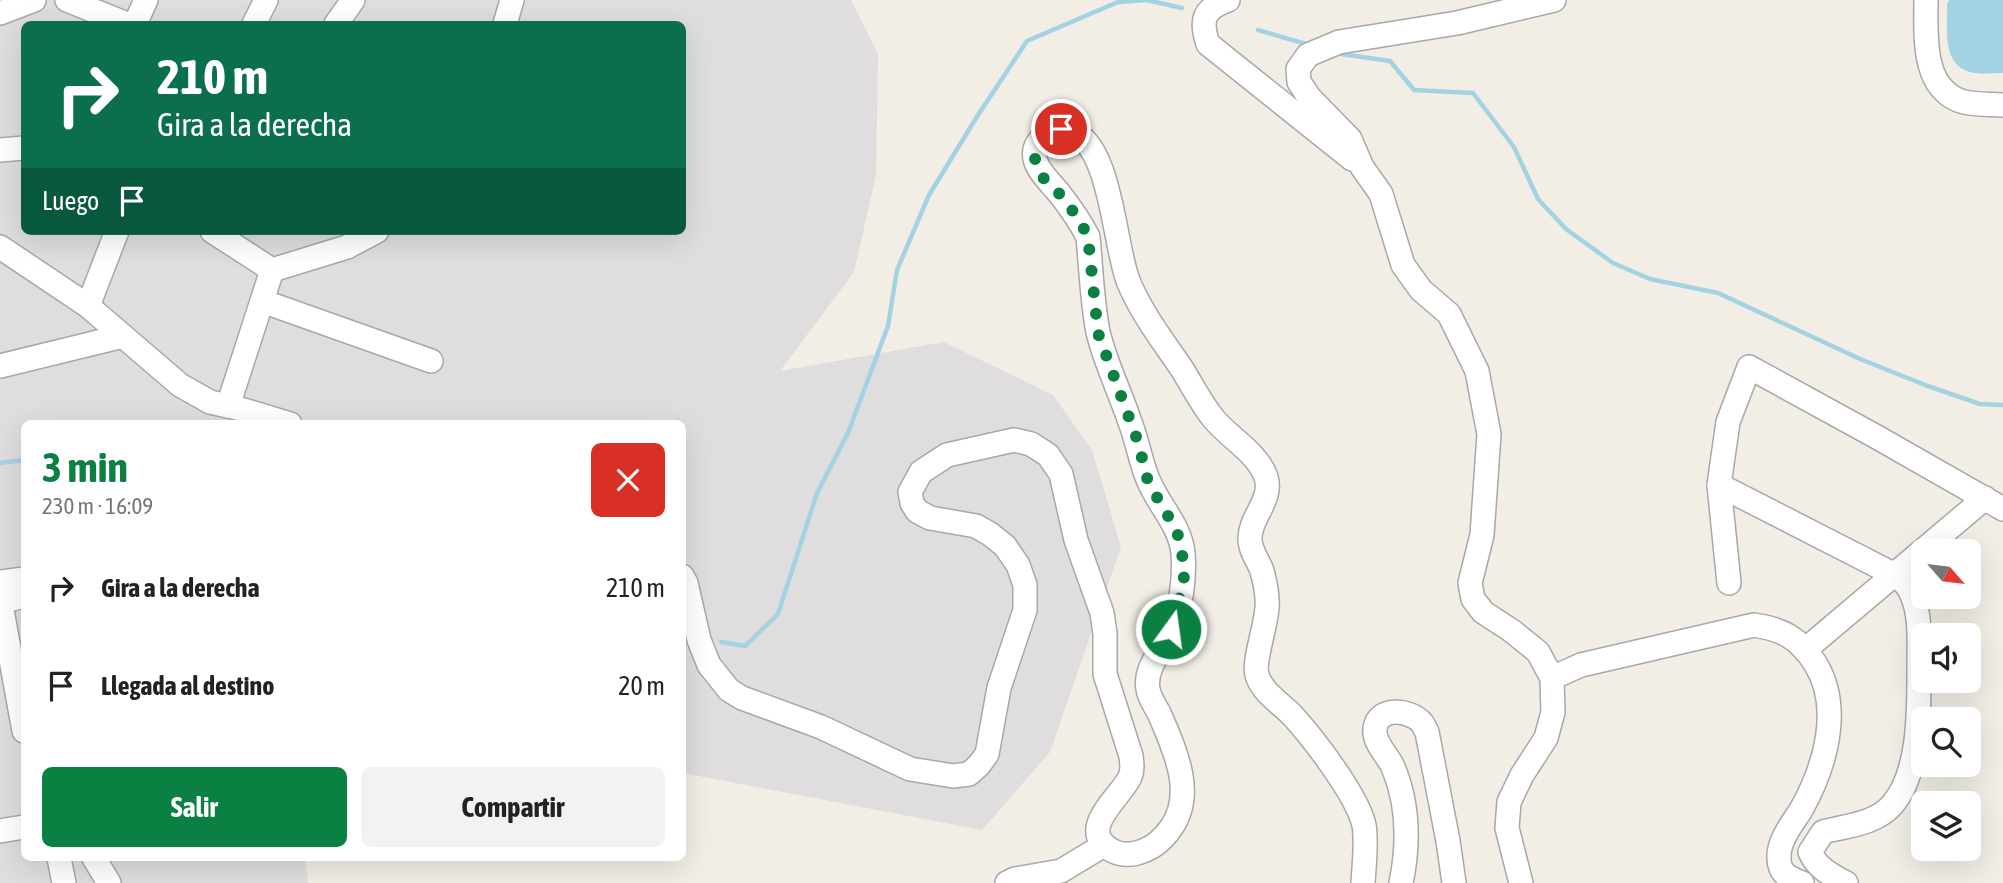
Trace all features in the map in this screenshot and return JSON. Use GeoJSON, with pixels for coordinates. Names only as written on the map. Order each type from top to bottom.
{"type":"FeatureCollection","features":[{"type":"Feature","properties":{"kind":"street"},"geometry":{"type":"LineString","coordinates":[[67,0],[120,21]]}},
{"type":"Feature","properties":{"kind":"street"},"geometry":{"type":"LineString","coordinates":[[136,21],[146,0]]}},
{"type":"Feature","properties":{"kind":"street"},"geometry":{"type":"LineString","coordinates":[[256,21],[266,0]]}},
{"type":"Feature","properties":{"kind":"street"},"geometry":{"type":"LineString","coordinates":[[338,21],[353,0]]}},
{"type":"Feature","properties":{"kind":"street"},"geometry":{"type":"LineString","coordinates":[[506,21],[512,0]]}},
{"type":"Feature","properties":{"kind":"street"},"geometry":{"type":"LineString","coordinates":[[1228,0],[1215,4],[1207,15],[1202,28],[1208,44],[1362,166]]}},
{"type":"Feature","properties":{"kind":"street"},"geometry":{"type":"LineString","coordinates":[[1521,883],[1507,828],[1509,802],[1522,775],[1546,738],[1553,712],[1552,678],[1538,652],[1483,612],[1473,599],[1470,583],[1482,535],[1489,434],[1477,371],[1449,314],[1421,290],[1403,265],[1381,194],[1362,166],[1350,139],[1298,82],[1298,69],[1308,55],[1339,42],[1457,23],[1554,0]]}},
{"type":"Feature","properties":{"kind":"street"},"geometry":{"type":"LineString","coordinates":[[1927,0],[1926,37],[1930,71],[1944,91],[1963,102],[2003,105]]}},
{"type":"Feature","properties":{"kind":"street"},"geometry":{"type":"LineString","coordinates":[[0,12],[27,1]]}},
{"type":"Feature","properties":{"kind":"street"},"geometry":{"type":"LineString","coordinates":[[686,583],[699,640],[709,665],[729,690],[742,698],[821,727],[909,769],[953,776],[969,774],[987,754],[999,688],[1025,610],[1025,585],[1018,565],[1005,546],[976,526],[930,518],[916,511],[910,492],[921,472],[947,455],[1014,440],[1031,444],[1048,455],[1060,474],[1076,540],[1102,613],[1105,674],[1131,756],[1129,778],[1100,819],[1098,834],[1104,845],[1115,852],[1132,855],[1153,847],[1172,828],[1182,804],[1182,779],[1172,743],[1148,689],[1148,678],[1171,629],[1184,580],[1182,551],[1176,528],[1147,478],[1138,442],[1098,333],[1088,237],[1081,222],[1057,190],[1041,175],[1036,162],[1035,150],[1049,132],[1061,129],[1073,131],[1084,139],[1102,171],[1114,211],[1121,261],[1129,284],[1151,324],[1211,416],[1261,466],[1266,478],[1267,491],[1252,526],[1250,539],[1263,573],[1267,606],[1264,634],[1255,667],[1257,677],[1311,738],[1360,810],[1365,828],[1363,883]]}},
{"type":"Feature","properties":{"kind":"street"},"geometry":{"type":"LineString","coordinates":[[0,150],[21,148]]}},
{"type":"Feature","properties":{"kind":"street"},"geometry":{"type":"LineString","coordinates":[[88,306],[115,235]]}},
{"type":"Feature","properties":{"kind":"street"},"geometry":{"type":"LineString","coordinates":[[218,235],[272,270]]}},
{"type":"Feature","properties":{"kind":"street"},"geometry":{"type":"LineString","coordinates":[[272,270],[347,247],[370,235]]}},
{"type":"Feature","properties":{"kind":"street"},"geometry":{"type":"LineString","coordinates":[[0,247],[88,306],[180,385],[210,402],[276,420]]}},
{"type":"Feature","properties":{"kind":"street"},"geometry":{"type":"LineString","coordinates":[[228,406],[272,270]]}},
{"type":"Feature","properties":{"kind":"street"},"geometry":{"type":"LineString","coordinates":[[262,301],[431,361]]}},
{"type":"Feature","properties":{"kind":"street"},"geometry":{"type":"LineString","coordinates":[[0,366],[123,336]]}},
{"type":"Feature","properties":{"kind":"street"},"geometry":{"type":"LineString","coordinates":[[1729,583],[1719,485],[1728,422],[1749,367],[1994,504],[1895,575],[1806,649]]}},
{"type":"Feature","properties":{"kind":"street"},"geometry":{"type":"LineString","coordinates":[[1719,485],[1895,575],[1907,584],[1913,597],[1919,620],[1919,717],[1911,762],[1902,793],[1891,807],[1872,819],[1823,832],[1813,844],[1810,852],[1813,860],[1838,882]]}},
{"type":"Feature","properties":{"kind":"street"},"geometry":{"type":"LineString","coordinates":[[0,582],[21,579]]}},
{"type":"Feature","properties":{"kind":"street"},"geometry":{"type":"LineString","coordinates":[[21,597],[0,601],[21,715]]}},
{"type":"Feature","properties":{"kind":"street"},"geometry":{"type":"LineString","coordinates":[[1552,678],[1581,665],[1754,625],[1777,629],[1806,649],[1825,679],[1831,720],[1810,793],[1780,847],[1778,859],[1781,870],[1788,877],[1802,883]]}},
{"type":"Feature","properties":{"kind":"street"},"geometry":{"type":"LineString","coordinates":[[1401,883],[1407,853],[1405,807],[1393,767],[1375,735],[1377,719],[1387,713],[1402,712],[1422,723],[1427,733],[1454,883]]}},
{"type":"Feature","properties":{"kind":"street"},"geometry":{"type":"LineString","coordinates":[[0,831],[21,828]]}},
{"type":"Feature","properties":{"kind":"street"},"geometry":{"type":"LineString","coordinates":[[1007,883],[1015,879],[1060,871],[1104,845]]}},
{"type":"Feature","properties":{"kind":"street"},"geometry":{"type":"LineString","coordinates":[[60,861],[64,883]]}},
{"type":"Feature","properties":{"kind":"street"},"geometry":{"type":"LineString","coordinates":[[96,861],[108,883]]}},
{"type":"Feature","properties":{"kind":"shaded area"},"geometry":{"type":"Polygon","coordinates":[[[0,0],[851,0],[878,54],[876,175],[854,272],[780,371],[944,342],[1053,395],[1092,450],[1121,547],[1050,752],[982,830],[686,774],[686,420],[21,420],[21,861],[305,861],[308,883],[0,883],[0,0]]]}},
{"type":"Feature","properties":{"kind":"water"},"geometry":{"type":"Polygon","coordinates":[[[1949,0],[2003,0],[2003,73],[1974,73],[1961,68],[1954,61],[1947,34],[1949,0]]]}},
{"type":"Feature","properties":{"kind":"waterway"},"geometry":{"type":"LineString","coordinates":[[721,642],[745,646],[778,614],[817,493],[848,433],[888,326],[897,270],[929,195],[1027,41],[1118,2],[1147,0],[1182,8]]}},
{"type":"Feature","properties":{"kind":"waterway"},"geometry":{"type":"LineString","coordinates":[[1258,30],[1306,44]]}},
{"type":"Feature","properties":{"kind":"waterway"},"geometry":{"type":"LineString","coordinates":[[1341,54],[1390,61],[1414,90],[1473,93],[1514,147],[1538,199],[1566,229],[1613,263],[1650,279],[1718,293],[1860,359],[1925,385],[1980,404],[2003,405]]}},
{"type":"Feature","properties":{"kind":"waterway"},"geometry":{"type":"LineString","coordinates":[[0,463],[21,460]]}},
{"type":"Feature","properties":{"kind":"route"},"geometry":{"type":"LineString","coordinates":[[1061,129],[1049,132],[1041,139],[1035,150],[1036,162],[1041,175],[1057,190],[1081,222],[1088,237],[1098,333],[1138,442],[1147,478],[1176,528],[1182,551],[1184,580],[1171,629]]}}]}
